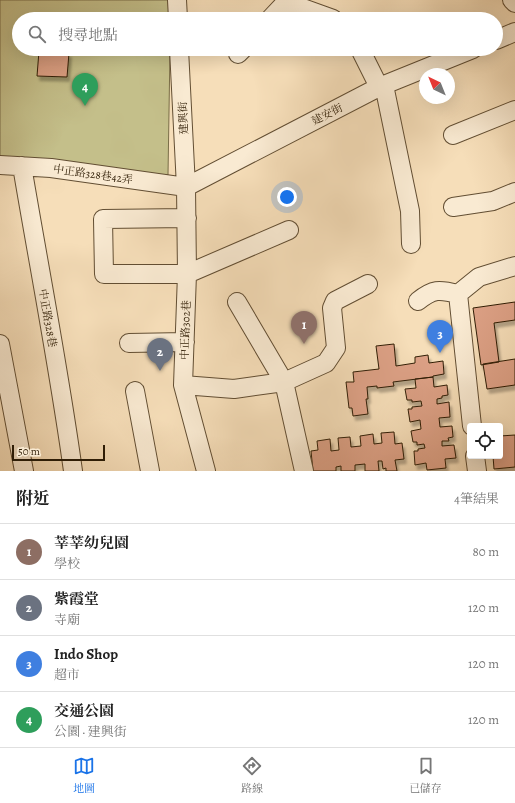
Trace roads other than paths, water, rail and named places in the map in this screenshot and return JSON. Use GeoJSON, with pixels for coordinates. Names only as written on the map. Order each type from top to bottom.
{"type":"FeatureCollection","features":[{"type":"Feature","properties":{"kind":"street"},"geometry":{"type":"LineString","coordinates":[[177,0],[178,12]]}},
{"type":"Feature","properties":{"kind":"street"},"geometry":{"type":"LineString","coordinates":[[512,0],[515,3]]}},
{"type":"Feature","properties":{"kind":"street"},"geometry":{"type":"LineString","coordinates":[[276,12],[285,1],[314,12]]}},
{"type":"Feature","properties":{"kind":"street"},"geometry":{"type":"LineString","coordinates":[[503,37],[515,32]]}},
{"type":"Feature","properties":{"kind":"street","name":"建興街"},"geometry":{"type":"LineString","coordinates":[[179,56],[186,187]]}},
{"type":"Feature","properties":{"kind":"street"},"geometry":{"type":"LineString","coordinates":[[364,56],[381,86],[410,211],[410,244]]}},
{"type":"Feature","properties":{"kind":"street","name":"建安街"},"geometry":{"type":"LineString","coordinates":[[186,187],[381,86],[456,56]]}},
{"type":"Feature","properties":{"kind":"street"},"geometry":{"type":"LineString","coordinates":[[453,135],[515,110]]}},
{"type":"Feature","properties":{"kind":"street","name":"中正路328巷42弄"},"geometry":{"type":"LineString","coordinates":[[0,166],[51,168],[186,187]]}},
{"type":"Feature","properties":{"kind":"street","name":"中正路328巷"},"geometry":{"type":"LineString","coordinates":[[22,166],[65,414],[73,471]]}},
{"type":"Feature","properties":{"kind":"street","name":"中正路302巷"},"geometry":{"type":"LineString","coordinates":[[186,187],[187,274],[184,385],[206,471]]}},
{"type":"Feature","properties":{"kind":"street"},"geometry":{"type":"LineString","coordinates":[[452,207],[493,201],[515,192]]}},
{"type":"Feature","properties":{"kind":"street"},"geometry":{"type":"LineString","coordinates":[[186,218],[103,219],[104,274],[187,274],[289,230]]}},
{"type":"Feature","properties":{"kind":"street"},"geometry":{"type":"LineString","coordinates":[[458,294],[479,277],[515,266]]}},
{"type":"Feature","properties":{"kind":"street"},"geometry":{"type":"LineString","coordinates":[[184,385],[234,389],[284,382],[326,363],[336,348],[332,308],[335,301],[368,284]]}},
{"type":"Feature","properties":{"kind":"street"},"geometry":{"type":"LineString","coordinates":[[418,301],[429,292],[445,290],[458,294]]}},
{"type":"Feature","properties":{"kind":"street"},"geometry":{"type":"LineString","coordinates":[[458,294],[472,423]]}},
{"type":"Feature","properties":{"kind":"street"},"geometry":{"type":"LineString","coordinates":[[238,302],[284,382],[304,471]]}},
{"type":"Feature","properties":{"kind":"street"},"geometry":{"type":"LineString","coordinates":[[129,343],[185,342]]}},
{"type":"Feature","properties":{"kind":"street"},"geometry":{"type":"LineString","coordinates":[[0,344],[24,471]]}},
{"type":"Feature","properties":{"kind":"street"},"geometry":{"type":"LineString","coordinates":[[136,391],[150,471]]}},
{"type":"Feature","properties":{"kind":"street"},"geometry":{"type":"LineString","coordinates":[[475,459],[477,471]]}},
{"type":"Feature","properties":{"kind":"place","name":"交通公園"},"geometry":{"type":"Point","coordinates":[85,106]}},
{"type":"Feature","properties":{"kind":"place","name":"莘莘幼兒園"},"geometry":{"type":"Point","coordinates":[304,344]}},
{"type":"Feature","properties":{"kind":"place","name":"Indo Shop"},"geometry":{"type":"Point","coordinates":[440,353]}},
{"type":"Feature","properties":{"kind":"place","name":"紫霞堂"},"geometry":{"type":"Point","coordinates":[160,371]}}]}
